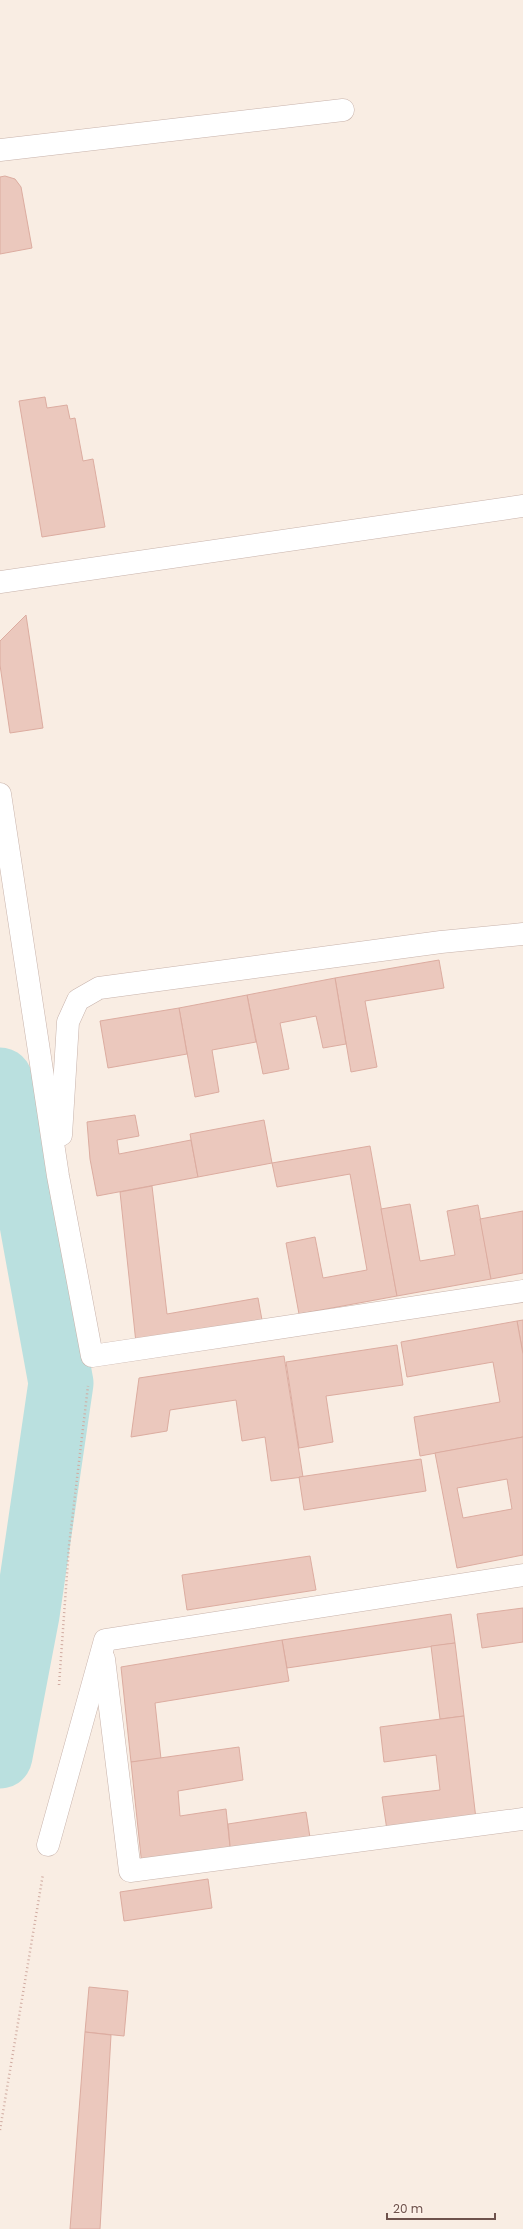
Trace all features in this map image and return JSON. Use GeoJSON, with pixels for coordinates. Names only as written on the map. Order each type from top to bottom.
{"type":"FeatureCollection","features":[{"type":"Feature","properties":{"kind":"street"},"geometry":{"type":"LineString","coordinates":[[0,150],[343,110]]}},
{"type":"Feature","properties":{"kind":"street"},"geometry":{"type":"LineString","coordinates":[[0,582],[523,506]]}},
{"type":"Feature","properties":{"kind":"street"},"geometry":{"type":"LineString","coordinates":[[0,794],[58,1176],[92,1356],[523,1291]]}},
{"type":"Feature","properties":{"kind":"street"},"geometry":{"type":"LineString","coordinates":[[58,1176],[68,1022],[78,1000],[99,988],[441,942],[523,934]]}},
{"type":"Feature","properties":{"kind":"street"},"geometry":{"type":"LineString","coordinates":[[48,1845],[105,1640],[523,1575]]}},
{"type":"Feature","properties":{"kind":"street"},"geometry":{"type":"LineString","coordinates":[[103,1648],[130,1871],[523,1819]]}},
{"type":"Feature","properties":{"kind":"building"},"geometry":{"type":"Polygon","coordinates":[[[5,176],[15,179],[21,187],[32,248],[0,254],[0,177],[5,176]]]}},
{"type":"Feature","properties":{"kind":"building"},"geometry":{"type":"Polygon","coordinates":[[[45,397],[47,408],[67,405],[70,419],[75,418],[83,461],[93,459],[105,527],[42,537],[19,401],[45,397]]]}},
{"type":"Feature","properties":{"kind":"building"},"geometry":{"type":"Polygon","coordinates":[[[26,615],[43,728],[10,733],[0,665],[0,641],[26,615]]]}},
{"type":"Feature","properties":{"kind":"building"},"geometry":{"type":"Polygon","coordinates":[[[439,960],[444,988],[365,1001],[377,1067],[351,1072],[335,978],[439,960]]]}},
{"type":"Feature","properties":{"kind":"building"},"geometry":{"type":"Polygon","coordinates":[[[335,978],[346,1044],[323,1048],[316,1016],[280,1023],[289,1069],[263,1074],[247,995],[335,978]]]}},
{"type":"Feature","properties":{"kind":"building"},"geometry":{"type":"Polygon","coordinates":[[[247,995],[256,1042],[212,1050],[219,1092],[195,1097],[179,1008],[247,995]]]}},
{"type":"Feature","properties":{"kind":"building"},"geometry":{"type":"Polygon","coordinates":[[[179,1008],[187,1054],[108,1068],[100,1021],[179,1008]]]}},
{"type":"Feature","properties":{"kind":"building"},"geometry":{"type":"Polygon","coordinates":[[[135,1115],[139,1136],[117,1140],[119,1154],[191,1140],[198,1177],[97,1196],[90,1159],[87,1122],[135,1115]]]}},
{"type":"Feature","properties":{"kind":"building"},"geometry":{"type":"Polygon","coordinates":[[[264,1120],[272,1163],[198,1177],[190,1134],[264,1120]]]}},
{"type":"Feature","properties":{"kind":"building"},"geometry":{"type":"Polygon","coordinates":[[[370,1146],[397,1296],[299,1314],[286,1243],[315,1237],[323,1278],[367,1270],[350,1174],[277,1187],[272,1163],[370,1146]]]}},
{"type":"Feature","properties":{"kind":"building"},"geometry":{"type":"Polygon","coordinates":[[[152,1186],[167,1314],[258,1298],[262,1320],[136,1343],[120,1192],[152,1186]]]}},
{"type":"Feature","properties":{"kind":"building"},"geometry":{"type":"Polygon","coordinates":[[[410,1204],[420,1261],[455,1255],[447,1211],[478,1205],[491,1279],[397,1296],[381,1209],[410,1204]]]}},
{"type":"Feature","properties":{"kind":"building"},"geometry":{"type":"Polygon","coordinates":[[[523,1211],[523,1273],[491,1279],[480,1219],[523,1211]]]}},
{"type":"Feature","properties":{"kind":"building"},"geometry":{"type":"Polygon","coordinates":[[[523,1320],[523,1354],[517,1321],[523,1320]]]}},
{"type":"Feature","properties":{"kind":"building"},"geometry":{"type":"Polygon","coordinates":[[[517,1321],[523,1354],[523,1437],[420,1456],[414,1417],[500,1402],[493,1362],[407,1377],[401,1342],[517,1321]]]}},
{"type":"Feature","properties":{"kind":"building"},"geometry":{"type":"Polygon","coordinates":[[[397,1345],[403,1385],[326,1396],[333,1442],[299,1448],[286,1362],[397,1345]]]}},
{"type":"Feature","properties":{"kind":"building"},"geometry":{"type":"Polygon","coordinates":[[[284,1356],[303,1477],[271,1481],[265,1437],[242,1441],[236,1400],[170,1410],[167,1431],[131,1437],[139,1378],[284,1356]]]}},
{"type":"Feature","properties":{"kind":"building"},"geometry":{"type":"Polygon","coordinates":[[[523,1437],[523,1555],[457,1568],[435,1453],[523,1437]],[[507,1479],[457,1488],[463,1518],[512,1509],[507,1479]]]}},
{"type":"Feature","properties":{"kind":"building"},"geometry":{"type":"Polygon","coordinates":[[[421,1459],[426,1491],[304,1510],[299,1477],[421,1459]]]}},
{"type":"Feature","properties":{"kind":"building"},"geometry":{"type":"Polygon","coordinates":[[[310,1556],[316,1590],[187,1610],[182,1575],[310,1556]]]}},
{"type":"Feature","properties":{"kind":"building"},"geometry":{"type":"Polygon","coordinates":[[[523,1608],[523,1642],[482,1648],[477,1614],[523,1608]]]}},
{"type":"Feature","properties":{"kind":"building"},"geometry":{"type":"Polygon","coordinates":[[[451,1614],[455,1643],[287,1668],[282,1640],[451,1614]]]}},
{"type":"Feature","properties":{"kind":"building"},"geometry":{"type":"Polygon","coordinates":[[[282,1640],[289,1681],[155,1703],[161,1759],[131,1762],[121,1667],[282,1640]]]}},
{"type":"Feature","properties":{"kind":"building"},"geometry":{"type":"Polygon","coordinates":[[[455,1643],[464,1716],[440,1719],[431,1646],[455,1643]]]}},
{"type":"Feature","properties":{"kind":"building"},"geometry":{"type":"Polygon","coordinates":[[[464,1716],[476,1819],[387,1830],[382,1797],[440,1790],[436,1755],[384,1762],[380,1727],[464,1716]]]}},
{"type":"Feature","properties":{"kind":"building"},"geometry":{"type":"Polygon","coordinates":[[[239,1747],[243,1780],[178,1791],[180,1816],[226,1809],[231,1856],[142,1866],[131,1762],[239,1747]]]}},
{"type":"Feature","properties":{"kind":"building"},"geometry":{"type":"Polygon","coordinates":[[[306,1812],[311,1844],[231,1856],[228,1824],[306,1812]]]}},
{"type":"Feature","properties":{"kind":"building"},"geometry":{"type":"Polygon","coordinates":[[[208,1879],[212,1908],[124,1921],[120,1892],[208,1879]]]}},
{"type":"Feature","properties":{"kind":"building"},"geometry":{"type":"Polygon","coordinates":[[[89,1987],[128,1991],[124,2036],[85,2032],[89,1987]]]}},
{"type":"Feature","properties":{"kind":"building"},"geometry":{"type":"Polygon","coordinates":[[[85,2032],[111,2035],[100,2229],[70,2229],[85,2032]]]}},
{"type":"Feature","properties":{"kind":"waterway"},"geometry":{"type":"LineString","coordinates":[[0,1080],[32,1224],[61,1383],[27,1615],[0,1756]]}}]}
